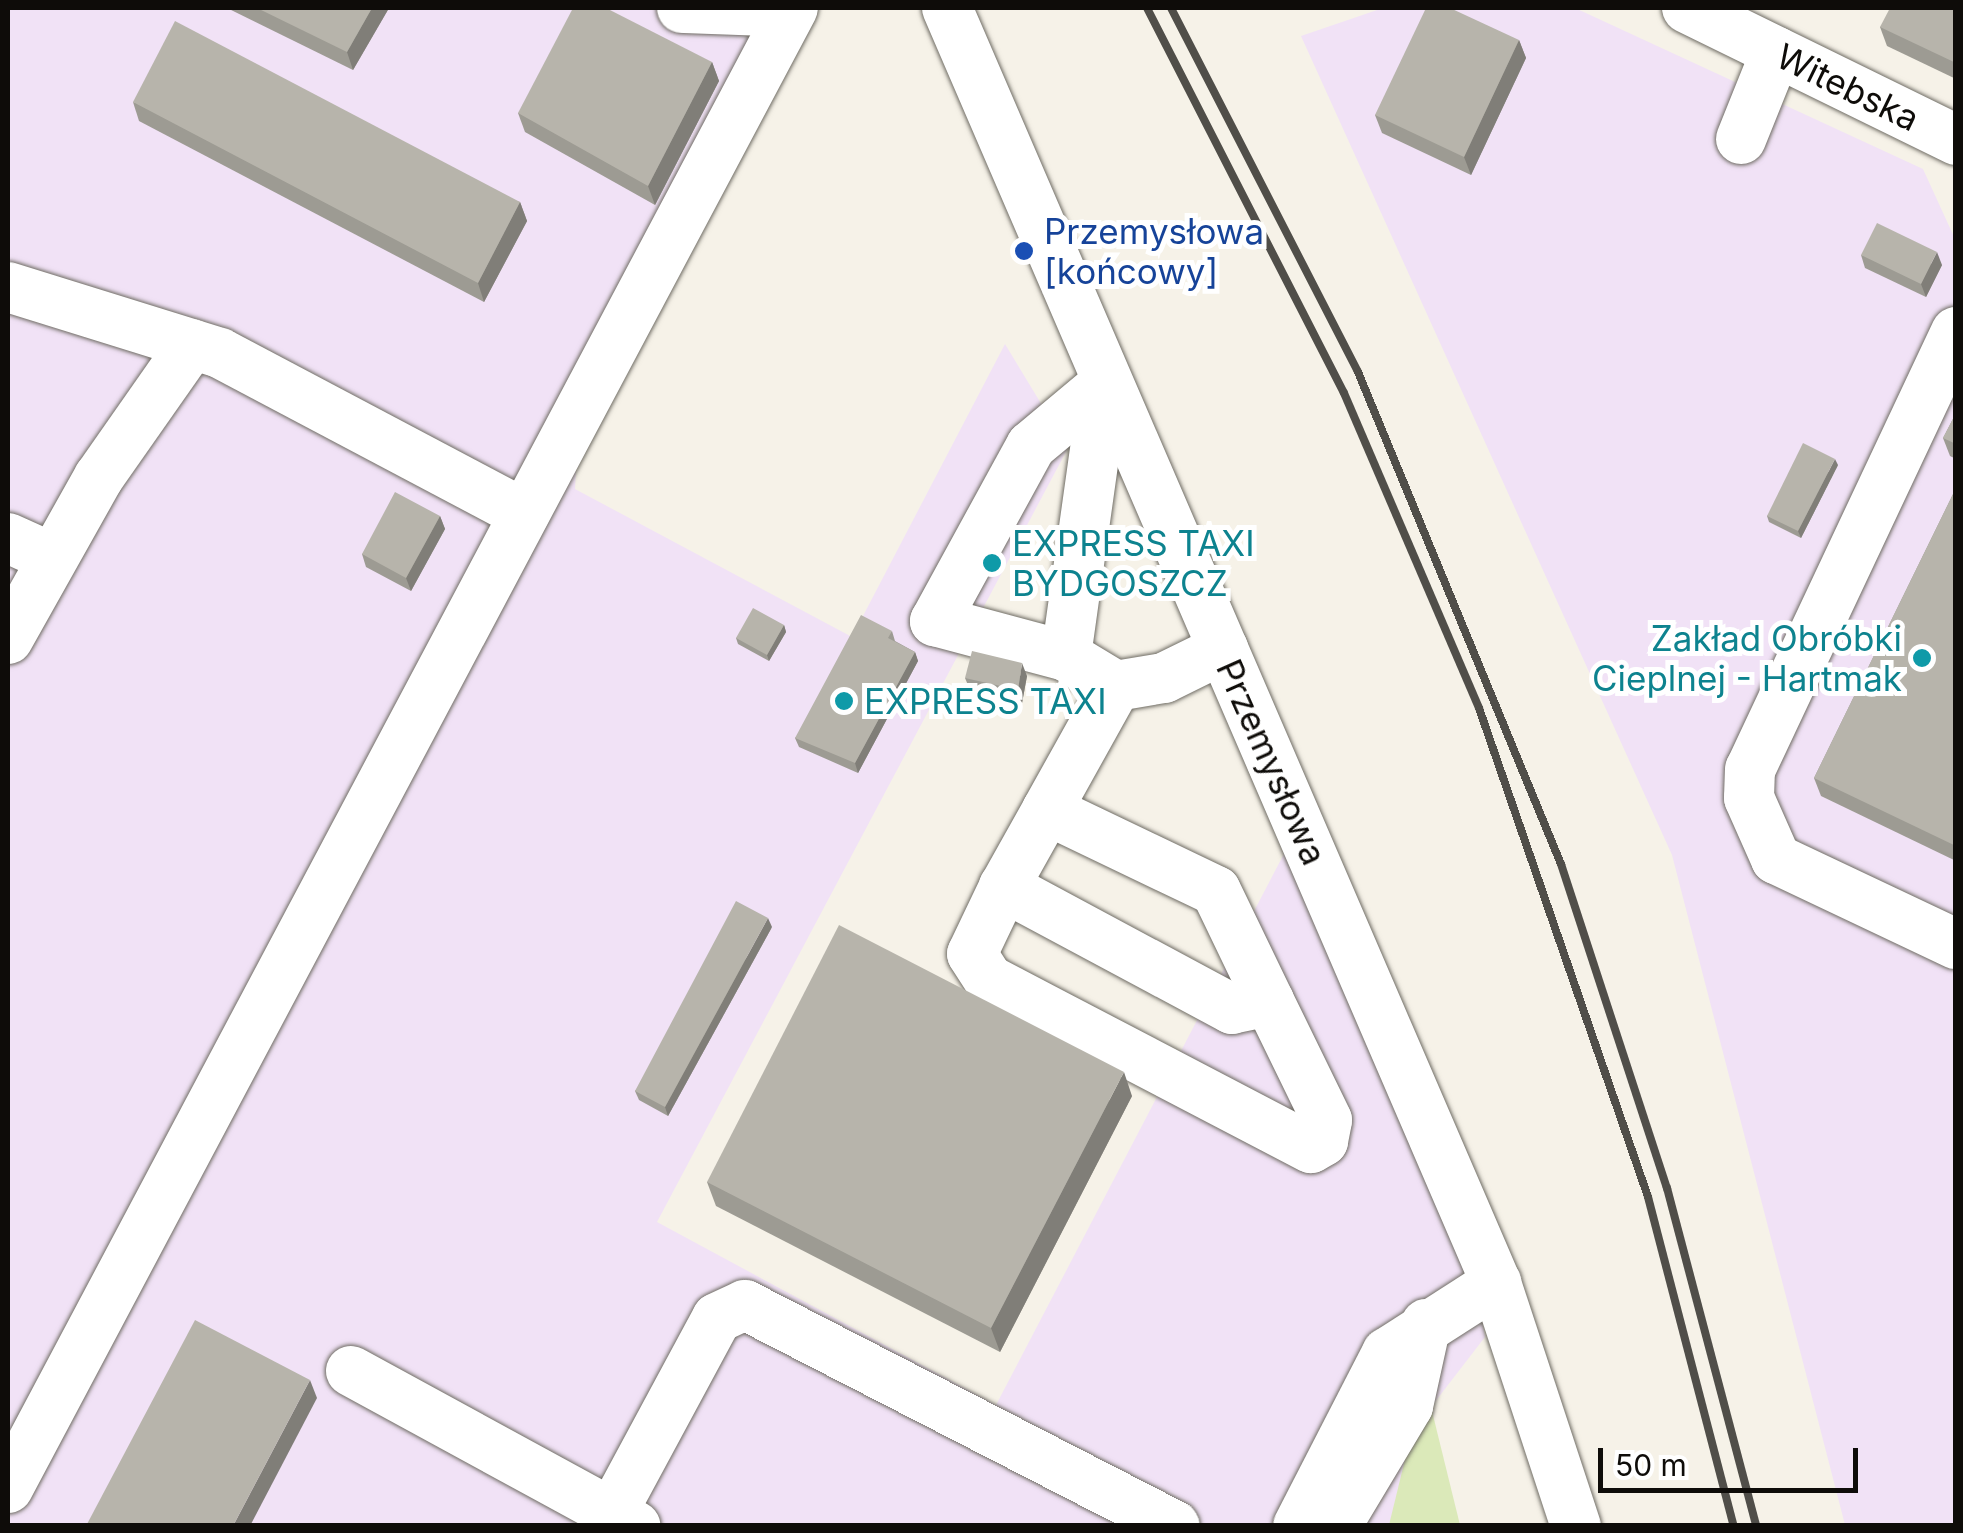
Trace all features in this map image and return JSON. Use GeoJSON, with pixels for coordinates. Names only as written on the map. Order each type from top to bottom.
{"type":"FeatureCollection","features":[{"type":"Feature","properties":{"kind":"street","name":"Przemysłowa"},"geometry":{"type":"LineString","coordinates":[[947,8],[1104,384],[1496,1282],[1576,1526]]}},
{"type":"Feature","properties":{"kind":"street","name":"Witebska"},"geometry":{"type":"LineString","coordinates":[[1687,8],[1956,140]]}},
{"type":"Feature","properties":{"kind":"street"},"geometry":{"type":"LineString","coordinates":[[10,1477],[792,10],[713,9]]}},
{"type":"Feature","properties":{"kind":"street"},"geometry":{"type":"LineString","coordinates":[[1741,138],[1776,52]]}},
{"type":"Feature","properties":{"kind":"street"},"geometry":{"type":"LineString","coordinates":[[8,286],[192,344],[524,514]]}},
{"type":"Feature","properties":{"kind":"street"},"geometry":{"type":"LineString","coordinates":[[1956,332],[1750,769],[1749,798],[1776,858],[1956,944]]}},
{"type":"Feature","properties":{"kind":"street"},"geometry":{"type":"LineString","coordinates":[[8,640],[52,558],[192,344]]}},
{"type":"Feature","properties":{"kind":"street"},"geometry":{"type":"LineString","coordinates":[[1066,656],[1104,384]]}},
{"type":"Feature","properties":{"kind":"street"},"geometry":{"type":"LineString","coordinates":[[1104,384],[1031,446],[935,621],[1066,656],[1116,686],[1164,678],[1223,650]]}},
{"type":"Feature","properties":{"kind":"street"},"geometry":{"type":"LineString","coordinates":[[8,538],[52,558]]}},
{"type":"Feature","properties":{"kind":"street"},"geometry":{"type":"LineString","coordinates":[[1047,810],[1216,892],[1326,1120],[1323,1142],[1311,1148],[990,980],[972,954],[1004,887],[1116,686]]}},
{"type":"Feature","properties":{"kind":"street"},"geometry":{"type":"LineString","coordinates":[[1004,887],[1232,1009],[1269,1002]]}},
{"type":"Feature","properties":{"kind":"street"},"geometry":{"type":"LineString","coordinates":[[1298,1526],[1387,1353],[1426,1324],[1496,1282]]}},
{"type":"Feature","properties":{"kind":"street"},"geometry":{"type":"LineString","coordinates":[[352,1371],[623,1519],[717,1318],[745,1305],[1175,1526]]}},
{"type":"Feature","properties":{"kind":"street"},"geometry":{"type":"LineString","coordinates":[[1336,1526],[1408,1406],[1426,1324]]}},
{"type":"Feature","properties":{"kind":"street"},"geometry":{"type":"LineString","coordinates":[[1369,1526],[1384,1448]]}},
{"type":"Feature","properties":{"kind":"shaded area"},"geometry":{"type":"Polygon","coordinates":[[[8,8],[747,8],[754,45],[582,367],[575,489],[852,637],[1005,344],[1068,448],[657,1222],[996,1405],[1286,850],[1478,1292],[1485,1337],[1431,1407],[1455,1525],[8,1526],[8,8]]]}},
{"type":"Feature","properties":{"kind":"shaded area"},"geometry":{"type":"Polygon","coordinates":[[[1383,8],[1575,8],[1923,169],[1955,239],[1955,1525],[1845,1525],[1672,855],[1301,36],[1383,8]]]}},
{"type":"Feature","properties":{"kind":"green space"},"geometry":{"type":"Polygon","coordinates":[[[1431,1407],[1460,1525],[1389,1525],[1410,1439],[1431,1407]]]}},
{"type":"Feature","properties":{"kind":"building"},"geometry":{"type":"Polygon","coordinates":[[[257,8],[372,8],[347,52],[257,8]]]}},
{"type":"Feature","properties":{"kind":"building"},"geometry":{"type":"Polygon","coordinates":[[[573,8],[606,8],[712,62],[648,186],[518,113],[573,8]]]}},
{"type":"Feature","properties":{"kind":"building"},"geometry":{"type":"Polygon","coordinates":[[[1426,8],[1450,8],[1519,40],[1464,157],[1375,115],[1426,8]]]}},
{"type":"Feature","properties":{"kind":"building"},"geometry":{"type":"Polygon","coordinates":[[[1890,8],[1956,8],[1956,63],[1880,27],[1890,8]]]}},
{"type":"Feature","properties":{"kind":"building"},"geometry":{"type":"Polygon","coordinates":[[[175,21],[520,202],[478,283],[133,102],[175,21]]]}},
{"type":"Feature","properties":{"kind":"building"},"geometry":{"type":"Polygon","coordinates":[[[1877,223],[1937,252],[1921,284],[1861,255],[1877,223]]]}},
{"type":"Feature","properties":{"kind":"building"},"geometry":{"type":"Polygon","coordinates":[[[1956,413],[1956,444],[1943,438],[1956,413]]]}},
{"type":"Feature","properties":{"kind":"building"},"geometry":{"type":"Polygon","coordinates":[[[1803,443],[1835,459],[1798,531],[1767,516],[1803,443]]]}},
{"type":"Feature","properties":{"kind":"building","name":"Zakład Obróbki Cieplnej - Hartmak"},"geometry":{"type":"Polygon","coordinates":[[[1956,488],[1956,846],[1814,778],[1956,488]]]}},
{"type":"Feature","properties":{"kind":"building"},"geometry":{"type":"Polygon","coordinates":[[[395,492],[440,516],[406,578],[362,554],[395,492]]]}},
{"type":"Feature","properties":{"kind":"building"},"geometry":{"type":"Polygon","coordinates":[[[753,608],[784,625],[767,655],[736,638],[753,608]]]}},
{"type":"Feature","properties":{"kind":"building"},"geometry":{"type":"Polygon","coordinates":[[[861,615],[892,631],[888,638],[915,652],[855,763],[795,738],[861,615]]]}},
{"type":"Feature","properties":{"kind":"building"},"geometry":{"type":"Polygon","coordinates":[[[972,651],[1022,663],[1018,690],[965,678],[972,651]]]}},
{"type":"Feature","properties":{"kind":"building"},"geometry":{"type":"Polygon","coordinates":[[[736,901],[768,918],[665,1107],[635,1091],[736,901]]]}},
{"type":"Feature","properties":{"kind":"building"},"geometry":{"type":"Polygon","coordinates":[[[839,925],[1124,1072],[991,1328],[707,1182],[839,925]]]}},
{"type":"Feature","properties":{"kind":"building"},"geometry":{"type":"Polygon","coordinates":[[[195,1320],[310,1380],[233,1526],[86,1526],[195,1320]]]}},
{"type":"Feature","properties":{"kind":"railway"},"geometry":{"type":"LineString","coordinates":[[1147,8],[1344,393],[1479,708],[1648,1197],[1734,1526]]}},
{"type":"Feature","properties":{"kind":"railway"},"geometry":{"type":"LineString","coordinates":[[1171,8],[1358,372],[1561,864],[1667,1188],[1756,1526]]}},
{"type":"Feature","properties":{"kind":"place","name":"Przemysłowa [końcowy]"},"geometry":{"type":"Point","coordinates":[1024,251]}},
{"type":"Feature","properties":{"kind":"place","name":"EXPRESS TAXI BYDGOSZCZ"},"geometry":{"type":"Point","coordinates":[992,563]}},
{"type":"Feature","properties":{"kind":"place","name":"Zakład Obróbki Cieplnej - Hartmak"},"geometry":{"type":"Point","coordinates":[1922,658]}},
{"type":"Feature","properties":{"kind":"place","name":"EXPRESS TAXI"},"geometry":{"type":"Point","coordinates":[844,701]}}]}
